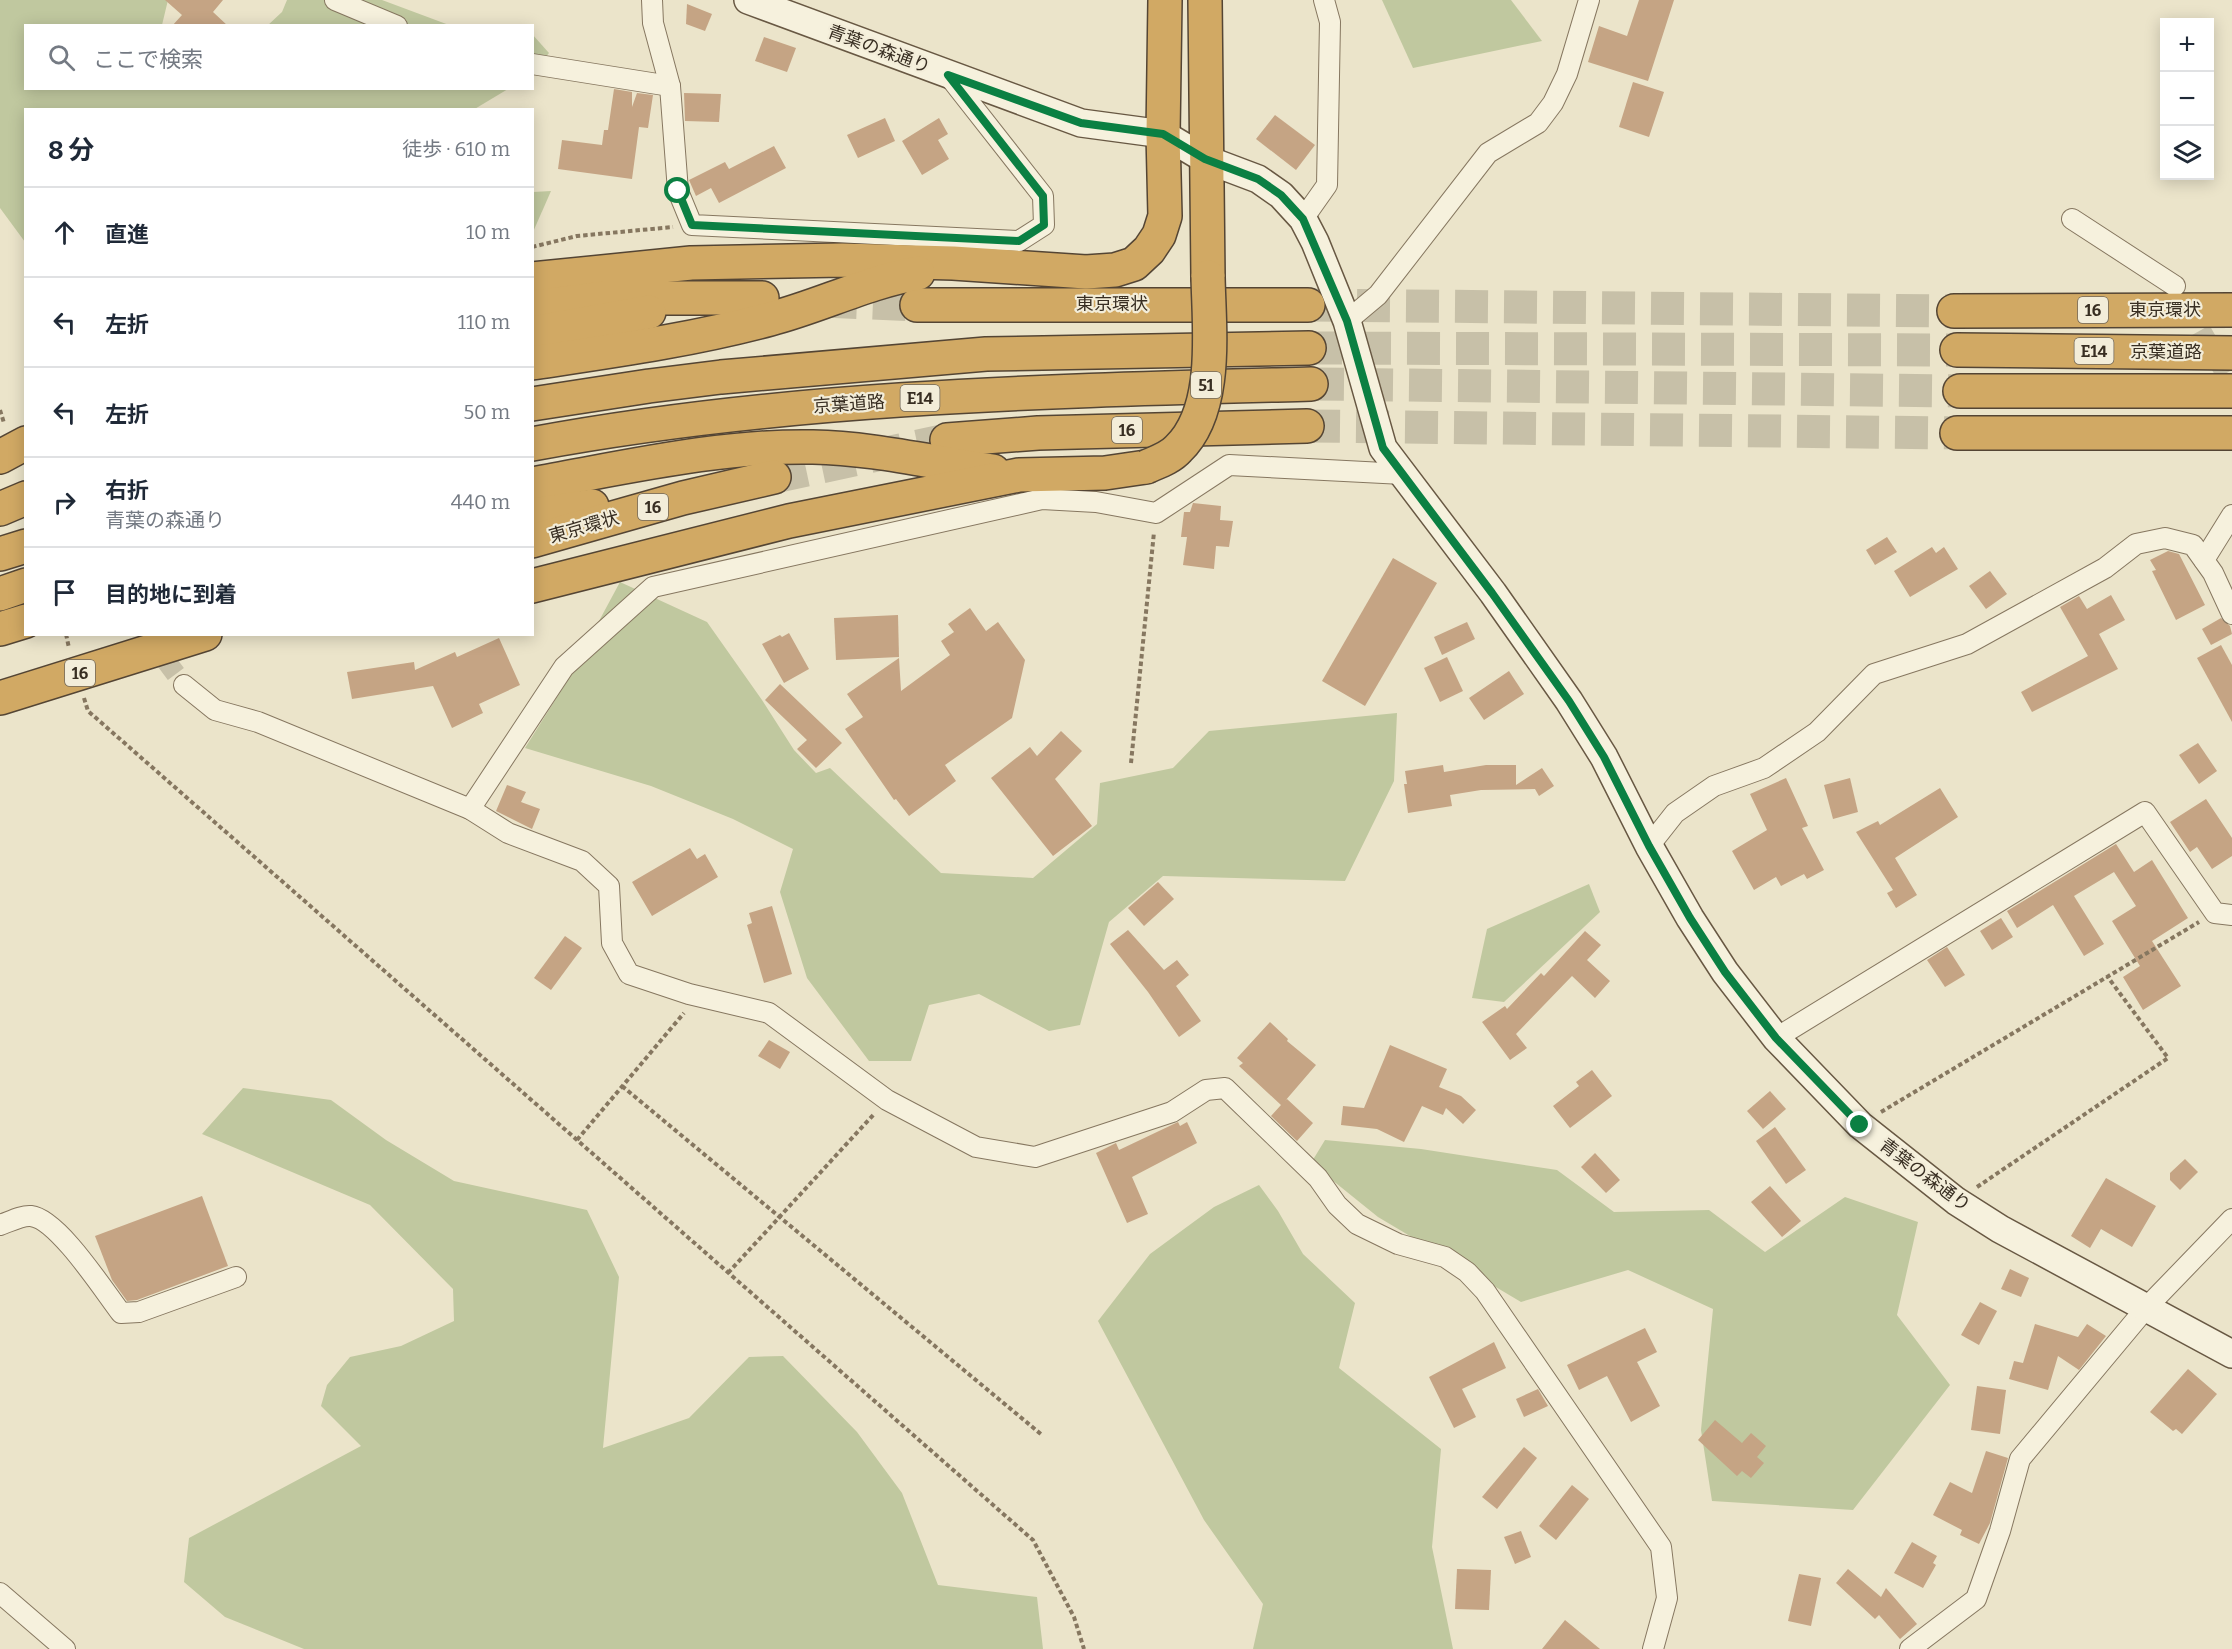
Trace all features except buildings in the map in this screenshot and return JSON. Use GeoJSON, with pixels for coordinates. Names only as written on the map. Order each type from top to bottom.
{"type":"FeatureCollection","features":[{"type":"Feature","properties":{"kind":"highway"},"geometry":{"type":"LineString","coordinates":[[534,279],[691,263],[842,260],[953,263],[1086,272],[1115,270],[1134,264],[1160,236],[1165,216],[1163,134],[1165,0]]}},
{"type":"Feature","properties":{"kind":"highway","name":"51"},"geometry":{"type":"LineString","coordinates":[[1019,475],[1105,473],[1146,467],[1179,449],[1187,438],[1205,397],[1209,362],[1209,277],[1205,159],[1205,0]]}},
{"type":"Feature","properties":{"kind":"highway"},"geometry":{"type":"LineString","coordinates":[[534,363],[690,339],[734,329],[780,317],[895,278],[928,272],[953,263]]}},
{"type":"Feature","properties":{"kind":"highway"},"geometry":{"type":"LineString","coordinates":[[534,308],[603,298],[762,298]]}},
{"type":"Feature","properties":{"kind":"highway"},"geometry":{"type":"LineString","coordinates":[[534,333],[637,315],[703,299]]}},
{"type":"Feature","properties":{"kind":"highway","name":"東京環状"},"geometry":{"type":"LineString","coordinates":[[916,305],[1308,305]]}},
{"type":"Feature","properties":{"kind":"highway","name":"東京環状"},"geometry":{"type":"LineString","coordinates":[[1954,312],[2232,310]]}},
{"type":"Feature","properties":{"kind":"highway","name":"E14"},"geometry":{"type":"LineString","coordinates":[[534,404],[711,378],[986,354],[1309,348]]}},
{"type":"Feature","properties":{"kind":"highway","name":"京葉道路"},"geometry":{"type":"LineString","coordinates":[[1957,350],[2232,353]]}},
{"type":"Feature","properties":{"kind":"highway","name":"京葉道路"},"geometry":{"type":"LineString","coordinates":[[534,444],[619,428],[763,410],[982,393],[1311,384]]}},
{"type":"Feature","properties":{"kind":"highway"},"geometry":{"type":"LineString","coordinates":[[1960,391],[2232,391]]}},
{"type":"Feature","properties":{"kind":"highway","name":"16"},"geometry":{"type":"LineString","coordinates":[[948,440],[1038,433],[1307,426]]}},
{"type":"Feature","properties":{"kind":"highway"},"geometry":{"type":"LineString","coordinates":[[1957,433],[2232,433]]}},
{"type":"Feature","properties":{"kind":"highway"},"geometry":{"type":"LineString","coordinates":[[0,457],[24,444]]}},
{"type":"Feature","properties":{"kind":"highway"},"geometry":{"type":"LineString","coordinates":[[534,484],[681,459],[758,449],[813,447],[853,450],[1019,475]]}},
{"type":"Feature","properties":{"kind":"highway"},"geometry":{"type":"LineString","coordinates":[[534,585],[789,521],[1019,475]]}},
{"type":"Feature","properties":{"kind":"highway","name":"東京環状"},"geometry":{"type":"LineString","coordinates":[[534,540],[683,498],[774,477]]}},
{"type":"Feature","properties":{"kind":"highway"},"geometry":{"type":"LineString","coordinates":[[534,515],[657,496],[683,498]]}},
{"type":"Feature","properties":{"kind":"highway"},"geometry":{"type":"LineString","coordinates":[[0,509],[24,499]]}},
{"type":"Feature","properties":{"kind":"highway"},"geometry":{"type":"LineString","coordinates":[[0,554],[24,547]]}},
{"type":"Feature","properties":{"kind":"highway"},"geometry":{"type":"LineString","coordinates":[[0,594],[24,586]]}},
{"type":"Feature","properties":{"kind":"highway"},"geometry":{"type":"LineString","coordinates":[[0,629],[24,622]]}},
{"type":"Feature","properties":{"kind":"highway","name":"16"},"geometry":{"type":"LineString","coordinates":[[0,698],[199,636]]}},
{"type":"Feature","properties":{"kind":"street"},"geometry":{"type":"LineString","coordinates":[[335,0],[392,24]]}},
{"type":"Feature","properties":{"kind":"street"},"geometry":{"type":"LineString","coordinates":[[652,0],[653,23],[670,87],[678,191],[692,225],[1019,241],[1044,225],[1043,196],[948,75]]}},
{"type":"Feature","properties":{"kind":"street","name":"青葉の森通り"},"geometry":{"type":"LineString","coordinates":[[748,0],[1081,123],[1163,134],[1205,159],[1258,179],[1281,195],[1303,219],[1347,321],[1383,448],[1569,701],[1604,757],[1649,846],[1725,972],[1776,1038],[1860,1125],[1956,1201],[2000,1229],[2232,1354]]}},
{"type":"Feature","properties":{"kind":"street"},"geometry":{"type":"LineString","coordinates":[[1303,219],[1327,185],[1330,22],[1324,0]]}},
{"type":"Feature","properties":{"kind":"street"},"geometry":{"type":"LineString","coordinates":[[1347,321],[1378,295],[1488,153],[1538,123],[1553,103],[1567,74],[1589,0]]}},
{"type":"Feature","properties":{"kind":"street"},"geometry":{"type":"LineString","coordinates":[[534,64],[670,87]]}},
{"type":"Feature","properties":{"kind":"street"},"geometry":{"type":"LineString","coordinates":[[2072,219],[2175,286]]}},
{"type":"Feature","properties":{"kind":"street"},"geometry":{"type":"LineString","coordinates":[[470,809],[564,667],[653,587],[1042,499],[1096,502],[1156,513],[1229,465],[1403,474]]}},
{"type":"Feature","properties":{"kind":"street"},"geometry":{"type":"LineString","coordinates":[[2204,560],[2232,515]]}},
{"type":"Feature","properties":{"kind":"street"},"geometry":{"type":"LineString","coordinates":[[1649,846],[1675,813],[1684,806],[1714,786],[1764,768],[1817,732],[1874,674],[1967,644],[2105,568],[2136,544],[2165,538],[2193,545],[2213,573],[2232,614]]}},
{"type":"Feature","properties":{"kind":"street"},"geometry":{"type":"LineString","coordinates":[[183,685],[215,710],[258,722],[470,809],[508,832],[582,861],[609,886],[612,943],[629,974],[698,996],[770,1013],[887,1100],[976,1147],[1035,1157],[1172,1112],[1206,1090],[1225,1088],[1318,1178],[1337,1205],[1357,1224],[1398,1244],[1445,1257],[1467,1272],[1485,1291],[1661,1547],[1667,1598],[1653,1649]]}},
{"type":"Feature","properties":{"kind":"street"},"geometry":{"type":"LineString","coordinates":[[1776,1038],[2145,812],[2223,914]]}},
{"type":"Feature","properties":{"kind":"street"},"geometry":{"type":"LineString","coordinates":[[0,1225],[29,1215],[43,1219],[75,1250],[121,1313],[139,1312],[236,1277]]}},
{"type":"Feature","properties":{"kind":"street"},"geometry":{"type":"LineString","coordinates":[[1910,1649],[1976,1599],[2000,1531],[2020,1459],[2146,1308],[2232,1219]]}},
{"type":"Feature","properties":{"kind":"street"},"geometry":{"type":"LineString","coordinates":[[2,1598],[65,1649]]}},
{"type":"Feature","properties":{"kind":"path"},"geometry":{"type":"LineString","coordinates":[[534,247],[577,236],[692,225]]}},
{"type":"Feature","properties":{"kind":"path"},"geometry":{"type":"LineString","coordinates":[[1131,763],[1156,513]]}},
{"type":"Feature","properties":{"kind":"path"},"geometry":{"type":"LineString","coordinates":[[67,636],[72,656]]}},
{"type":"Feature","properties":{"kind":"path"},"geometry":{"type":"LineString","coordinates":[[81,689],[88,711],[1033,1540],[1074,1617],[1084,1649]]}},
{"type":"Feature","properties":{"kind":"path"},"geometry":{"type":"LineString","coordinates":[[1860,1125],[2107,976],[2223,914]]}},
{"type":"Feature","properties":{"kind":"path"},"geometry":{"type":"LineString","coordinates":[[1956,1201],[2168,1058],[2107,976]]}},
{"type":"Feature","properties":{"kind":"path"},"geometry":{"type":"LineString","coordinates":[[577,1140],[698,996]]}},
{"type":"Feature","properties":{"kind":"path"},"geometry":{"type":"LineString","coordinates":[[622,1086],[781,1216],[1041,1435]]}},
{"type":"Feature","properties":{"kind":"path"},"geometry":{"type":"LineString","coordinates":[[728,1273],[887,1100]]}},
{"type":"Feature","properties":{"kind":"green space"},"geometry":{"type":"Polygon","coordinates":[[[0,0],[168,0],[162,24],[24,24],[24,90],[506,90],[476,108],[24,108],[24,241],[0,208],[0,0]]]}},
{"type":"Feature","properties":{"kind":"green space"},"geometry":{"type":"Polygon","coordinates":[[[287,0],[382,0],[446,24],[269,24],[282,12],[287,0]]]}},
{"type":"Feature","properties":{"kind":"green space"},"geometry":{"type":"Polygon","coordinates":[[[1382,0],[1511,0],[1542,41],[1413,68],[1382,0]]]}},
{"type":"Feature","properties":{"kind":"green space"},"geometry":{"type":"Polygon","coordinates":[[[534,36],[549,53],[534,72],[534,36]]]}},
{"type":"Feature","properties":{"kind":"green space"},"geometry":{"type":"Polygon","coordinates":[[[551,191],[534,230],[534,192],[551,191]]]}},
{"type":"Feature","properties":{"kind":"green space"},"geometry":{"type":"Polygon","coordinates":[[[620,582],[707,622],[794,750],[816,773],[830,768],[941,873],[1033,878],[1097,824],[1100,783],[1173,768],[1209,731],[1397,713],[1394,781],[1345,881],[1163,876],[1109,922],[1080,1025],[1049,1031],[979,994],[929,1005],[911,1061],[869,1061],[807,978],[780,892],[793,849],[733,819],[651,786],[525,748],[564,686],[620,582]]]}},
{"type":"Feature","properties":{"kind":"green space"},"geometry":{"type":"Polygon","coordinates":[[[1589,884],[1600,912],[1504,1002],[1472,998],[1487,929],[1589,884]]]}},
{"type":"Feature","properties":{"kind":"green space"},"geometry":{"type":"Polygon","coordinates":[[[243,1088],[331,1100],[386,1140],[454,1181],[587,1210],[619,1277],[603,1448],[689,1418],[749,1357],[783,1356],[857,1432],[902,1493],[938,1585],[1037,1597],[1043,1649],[304,1649],[225,1617],[184,1582],[189,1538],[361,1446],[321,1406],[327,1385],[350,1357],[401,1346],[454,1321],[453,1289],[370,1205],[202,1134],[243,1088]]]}},
{"type":"Feature","properties":{"kind":"green space"},"geometry":{"type":"Polygon","coordinates":[[[1325,1140],[1421,1149],[1557,1170],[1614,1212],[1709,1210],[1765,1252],[1845,1197],[1918,1222],[1897,1315],[1950,1385],[1853,1510],[1712,1501],[1701,1430],[1713,1309],[1628,1270],[1521,1302],[1378,1217],[1311,1163],[1325,1140]]]}},
{"type":"Feature","properties":{"kind":"green space"},"geometry":{"type":"Polygon","coordinates":[[[1259,1185],[1278,1211],[1303,1254],[1355,1303],[1339,1368],[1441,1449],[1432,1547],[1453,1649],[1253,1649],[1263,1604],[1204,1520],[1098,1321],[1150,1254],[1214,1207],[1259,1185]]]}},
{"type":"Feature","properties":{"kind":"tunnel"},"geometry":{"type":"LineString","coordinates":[[824,301],[917,305]]}},
{"type":"Feature","properties":{"kind":"tunnel"},"geometry":{"type":"LineString","coordinates":[[2186,304],[2232,385]]}},
{"type":"Feature","properties":{"kind":"tunnel"},"geometry":{"type":"LineString","coordinates":[[1308,305],[1954,311]]}},
{"type":"Feature","properties":{"kind":"tunnel"},"geometry":{"type":"LineString","coordinates":[[1309,348],[1957,350]]}},
{"type":"Feature","properties":{"kind":"tunnel"},"geometry":{"type":"LineString","coordinates":[[1311,384],[1960,391]]}},
{"type":"Feature","properties":{"kind":"tunnel"},"geometry":{"type":"LineString","coordinates":[[1307,426],[1957,433]]}},
{"type":"Feature","properties":{"kind":"tunnel"},"geometry":{"type":"LineString","coordinates":[[774,477],[947,440]]}},
{"type":"Feature","properties":{"kind":"tunnel"},"geometry":{"type":"LineString","coordinates":[[147,636],[184,685]]}},
{"type":"Feature","properties":{"kind":"route"},"geometry":{"type":"LineString","coordinates":[[678,191],[692,225],[1019,241],[1044,225],[1043,196],[948,75],[1081,123],[1163,134],[1205,159],[1258,179],[1281,195],[1303,219],[1315,242],[1347,321],[1383,448],[1427,504],[1569,701],[1604,757],[1649,846],[1690,918],[1725,972],[1776,1038],[1860,1125]]}}]}
